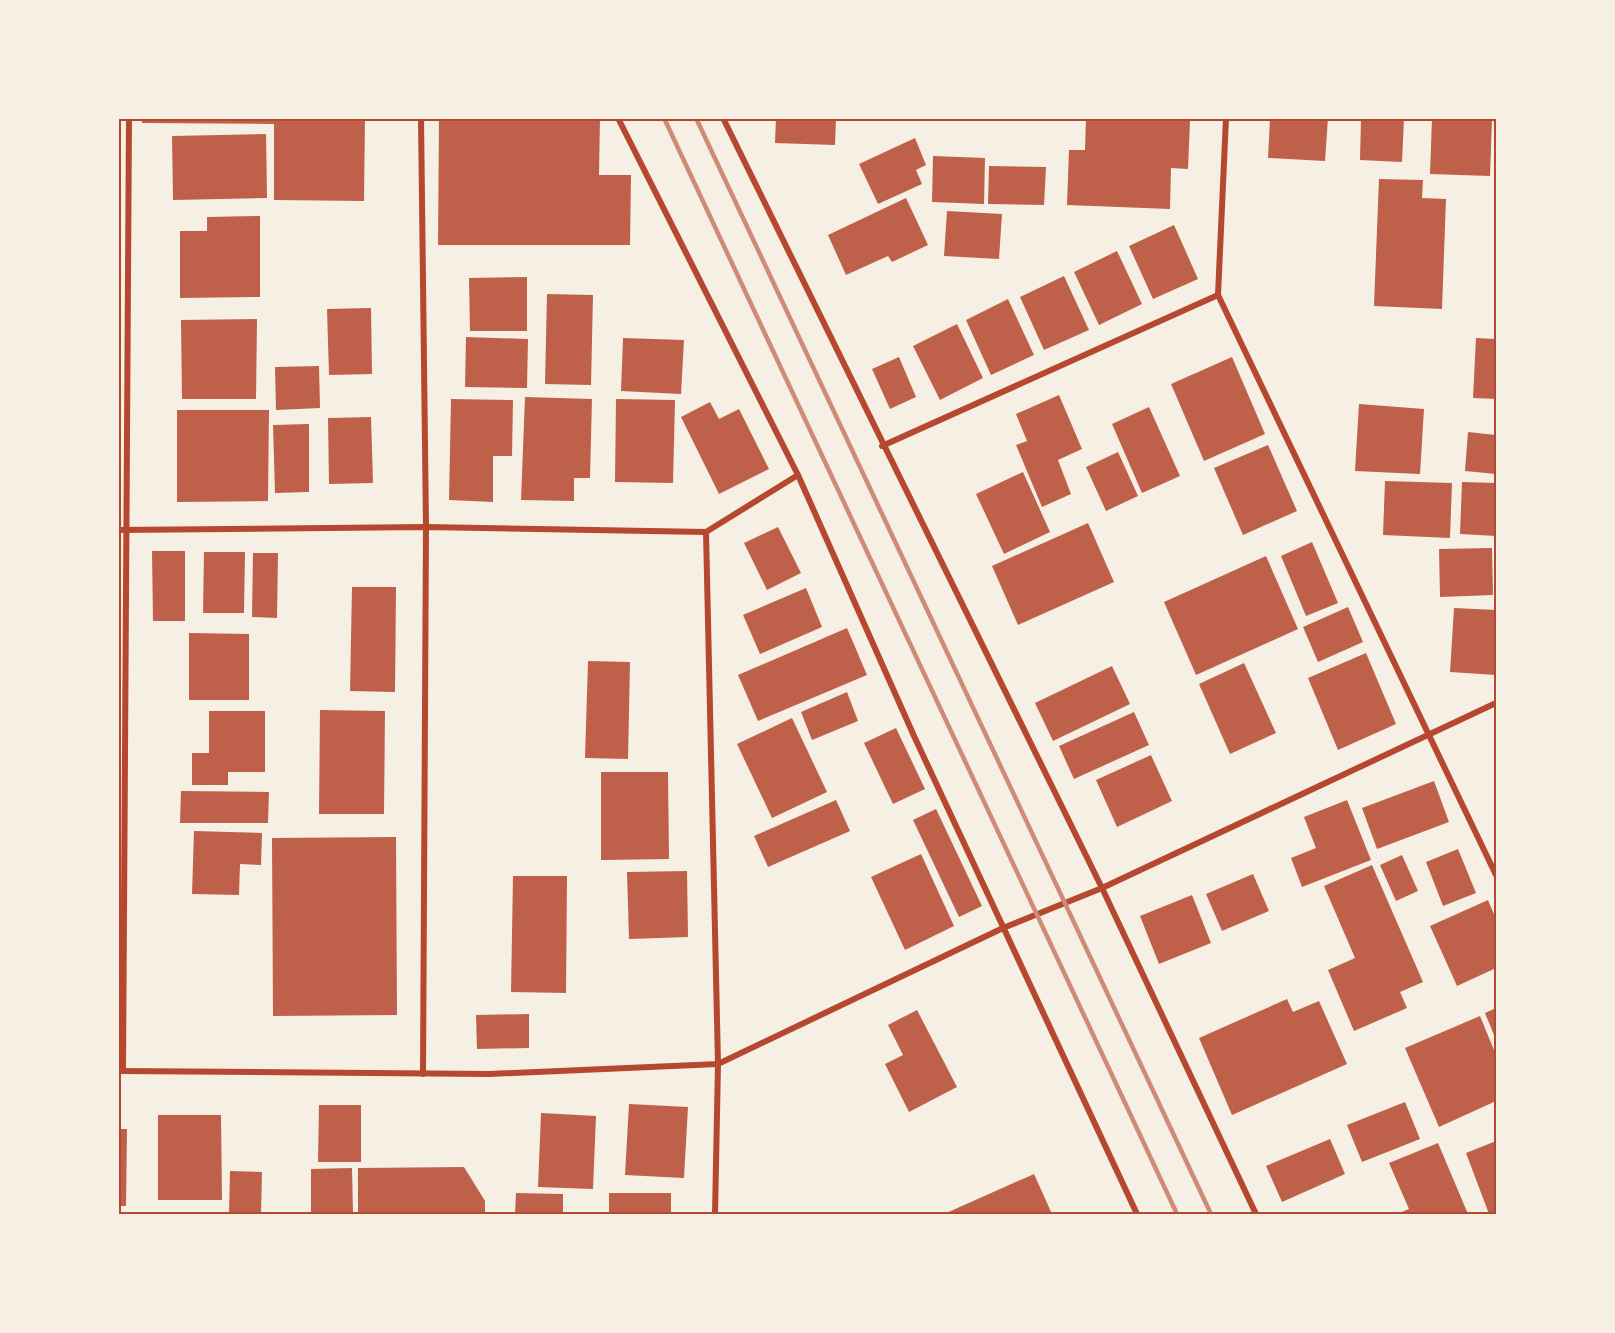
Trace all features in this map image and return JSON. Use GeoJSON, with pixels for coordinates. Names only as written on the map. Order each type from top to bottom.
{"type":"FeatureCollection","features":[{"type":"Feature","properties":{"kind":"street"},"geometry":{"type":"LineString","coordinates":[[129,118],[121,1071],[489,1074],[718,1064],[1003,927],[1102,888],[1497,703]]}},
{"type":"Feature","properties":{"kind":"street"},"geometry":{"type":"LineString","coordinates":[[421,118],[426,527],[423,1074]]}},
{"type":"Feature","properties":{"kind":"street"},"geometry":{"type":"LineString","coordinates":[[618,118],[798,475],[1003,927],[1137,1215]]}},
{"type":"Feature","properties":{"kind":"street"},"geometry":{"type":"LineString","coordinates":[[723,118],[882,446],[1102,888],[1256,1215]]}},
{"type":"Feature","properties":{"kind":"street"},"geometry":{"type":"LineString","coordinates":[[1226,118],[1218,295],[1497,874]]}},
{"type":"Feature","properties":{"kind":"street"},"geometry":{"type":"LineString","coordinates":[[882,446],[1218,295]]}},
{"type":"Feature","properties":{"kind":"street"},"geometry":{"type":"LineString","coordinates":[[118,530],[426,527],[706,532],[798,475]]}},
{"type":"Feature","properties":{"kind":"street"},"geometry":{"type":"LineString","coordinates":[[706,532],[718,1064],[715,1215]]}},
{"type":"Feature","properties":{"kind":"building"},"geometry":{"type":"Polygon","coordinates":[[[142,118],[365,118],[364,201],[274,200],[274,124],[142,123],[142,118]]]}},
{"type":"Feature","properties":{"kind":"building"},"geometry":{"type":"Polygon","coordinates":[[[439,118],[600,118],[599,175],[631,175],[630,245],[438,245],[439,118]]]}},
{"type":"Feature","properties":{"kind":"building"},"geometry":{"type":"Polygon","coordinates":[[[776,118],[836,118],[835,145],[775,143],[776,118]]]}},
{"type":"Feature","properties":{"kind":"building"},"geometry":{"type":"Polygon","coordinates":[[[1086,118],[1190,121],[1188,169],[1171,168],[1170,209],[1067,205],[1069,150],[1085,150],[1086,118]]]}},
{"type":"Feature","properties":{"kind":"building"},"geometry":{"type":"Polygon","coordinates":[[[1270,118],[1328,118],[1325,161],[1268,158],[1270,118]]]}},
{"type":"Feature","properties":{"kind":"building"},"geometry":{"type":"Polygon","coordinates":[[[1361,118],[1404,118],[1402,162],[1360,160],[1361,118]]]}},
{"type":"Feature","properties":{"kind":"building"},"geometry":{"type":"Polygon","coordinates":[[[1432,118],[1492,118],[1490,176],[1430,174],[1432,118]]]}},
{"type":"Feature","properties":{"kind":"building"},"geometry":{"type":"Polygon","coordinates":[[[266,134],[267,198],[173,200],[172,136],[266,134]]]}},
{"type":"Feature","properties":{"kind":"building"},"geometry":{"type":"Polygon","coordinates":[[[915,138],[926,165],[916,170],[922,184],[878,204],[859,164],[915,138]]]}},
{"type":"Feature","properties":{"kind":"building"},"geometry":{"type":"Polygon","coordinates":[[[933,156],[985,158],[984,204],[932,202],[933,156]]]}},
{"type":"Feature","properties":{"kind":"building"},"geometry":{"type":"Polygon","coordinates":[[[989,166],[1046,167],[1044,205],[988,204],[989,166]]]}},
{"type":"Feature","properties":{"kind":"building"},"geometry":{"type":"Polygon","coordinates":[[[1379,179],[1423,180],[1422,198],[1446,199],[1442,309],[1374,306],[1379,179]]]}},
{"type":"Feature","properties":{"kind":"building"},"geometry":{"type":"Polygon","coordinates":[[[906,198],[928,245],[892,262],[888,256],[846,275],[828,235],[906,198]]]}},
{"type":"Feature","properties":{"kind":"building"},"geometry":{"type":"Polygon","coordinates":[[[947,211],[1002,214],[999,259],[944,256],[947,211]]]}},
{"type":"Feature","properties":{"kind":"building"},"geometry":{"type":"Polygon","coordinates":[[[260,216],[260,297],[180,298],[180,231],[207,231],[207,217],[260,216]]]}},
{"type":"Feature","properties":{"kind":"building"},"geometry":{"type":"Polygon","coordinates":[[[1174,225],[1198,279],[1153,299],[1129,246],[1174,225]]]}},
{"type":"Feature","properties":{"kind":"building"},"geometry":{"type":"Polygon","coordinates":[[[1117,251],[1142,304],[1099,325],[1074,272],[1117,251]]]}},
{"type":"Feature","properties":{"kind":"building"},"geometry":{"type":"Polygon","coordinates":[[[1064,276],[1089,330],[1044,350],[1020,297],[1064,276]]]}},
{"type":"Feature","properties":{"kind":"building"},"geometry":{"type":"Polygon","coordinates":[[[527,277],[527,331],[470,331],[469,278],[527,277]]]}},
{"type":"Feature","properties":{"kind":"building"},"geometry":{"type":"Polygon","coordinates":[[[547,294],[593,295],[591,385],[545,384],[547,294]]]}},
{"type":"Feature","properties":{"kind":"building"},"geometry":{"type":"Polygon","coordinates":[[[1008,299],[1034,355],[991,375],[966,320],[1008,299]]]}},
{"type":"Feature","properties":{"kind":"building"},"geometry":{"type":"Polygon","coordinates":[[[371,308],[372,374],[329,375],[327,309],[371,308]]]}},
{"type":"Feature","properties":{"kind":"building"},"geometry":{"type":"Polygon","coordinates":[[[257,319],[256,399],[182,399],[181,320],[257,319]]]}},
{"type":"Feature","properties":{"kind":"building"},"geometry":{"type":"Polygon","coordinates":[[[957,324],[983,378],[940,400],[913,346],[957,324]]]}},
{"type":"Feature","properties":{"kind":"building"},"geometry":{"type":"Polygon","coordinates":[[[466,337],[528,339],[527,388],[465,387],[466,337]]]}},
{"type":"Feature","properties":{"kind":"building"},"geometry":{"type":"Polygon","coordinates":[[[623,338],[684,340],[681,394],[621,391],[623,338]]]}},
{"type":"Feature","properties":{"kind":"building"},"geometry":{"type":"Polygon","coordinates":[[[1476,338],[1496,339],[1496,399],[1473,398],[1476,338]]]}},
{"type":"Feature","properties":{"kind":"building"},"geometry":{"type":"Polygon","coordinates":[[[899,357],[916,397],[890,409],[872,369],[899,357]]]}},
{"type":"Feature","properties":{"kind":"building"},"geometry":{"type":"Polygon","coordinates":[[[1232,357],[1265,434],[1204,461],[1171,384],[1232,357]]]}},
{"type":"Feature","properties":{"kind":"building"},"geometry":{"type":"Polygon","coordinates":[[[319,366],[320,408],[276,410],[275,367],[319,366]]]}},
{"type":"Feature","properties":{"kind":"building"},"geometry":{"type":"Polygon","coordinates":[[[1059,395],[1082,449],[1058,460],[1071,494],[1042,507],[1016,445],[1027,441],[1016,414],[1059,395]]]}},
{"type":"Feature","properties":{"kind":"building"},"geometry":{"type":"Polygon","coordinates":[[[525,397],[592,399],[590,478],[574,478],[574,501],[521,500],[525,397]]]}},
{"type":"Feature","properties":{"kind":"building"},"geometry":{"type":"Polygon","coordinates":[[[451,399],[513,400],[512,456],[493,456],[493,502],[449,500],[451,399]]]}},
{"type":"Feature","properties":{"kind":"building"},"geometry":{"type":"Polygon","coordinates":[[[616,399],[675,400],[673,483],[615,482],[616,399]]]}},
{"type":"Feature","properties":{"kind":"building"},"geometry":{"type":"Polygon","coordinates":[[[710,402],[719,419],[739,409],[769,469],[719,494],[681,417],[710,402]]]}},
{"type":"Feature","properties":{"kind":"building"},"geometry":{"type":"Polygon","coordinates":[[[1359,404],[1424,409],[1420,474],[1355,471],[1359,404]]]}},
{"type":"Feature","properties":{"kind":"building"},"geometry":{"type":"Polygon","coordinates":[[[1149,407],[1180,476],[1142,493],[1112,424],[1149,407]]]}},
{"type":"Feature","properties":{"kind":"building"},"geometry":{"type":"Polygon","coordinates":[[[177,410],[269,410],[268,501],[177,502],[177,410]]]}},
{"type":"Feature","properties":{"kind":"building"},"geometry":{"type":"Polygon","coordinates":[[[371,417],[373,483],[329,484],[328,418],[371,417]]]}},
{"type":"Feature","properties":{"kind":"building"},"geometry":{"type":"Polygon","coordinates":[[[309,424],[309,492],[275,493],[273,425],[309,424]]]}},
{"type":"Feature","properties":{"kind":"building"},"geometry":{"type":"Polygon","coordinates":[[[1468,432],[1496,435],[1496,474],[1465,471],[1468,432]]]}},
{"type":"Feature","properties":{"kind":"building"},"geometry":{"type":"Polygon","coordinates":[[[1268,445],[1297,511],[1243,535],[1214,468],[1268,445]]]}},
{"type":"Feature","properties":{"kind":"building"},"geometry":{"type":"Polygon","coordinates":[[[1118,452],[1138,496],[1106,511],[1086,467],[1118,452]]]}},
{"type":"Feature","properties":{"kind":"building"},"geometry":{"type":"Polygon","coordinates":[[[1023,472],[1050,532],[1004,554],[976,494],[1023,472]]]}},
{"type":"Feature","properties":{"kind":"building"},"geometry":{"type":"Polygon","coordinates":[[[1385,481],[1452,483],[1450,538],[1383,535],[1385,481]]]}},
{"type":"Feature","properties":{"kind":"building"},"geometry":{"type":"Polygon","coordinates":[[[1462,482],[1496,483],[1496,536],[1460,534],[1462,482]]]}},
{"type":"Feature","properties":{"kind":"building"},"geometry":{"type":"Polygon","coordinates":[[[1088,523],[1114,582],[1018,625],[992,566],[1088,523]]]}},
{"type":"Feature","properties":{"kind":"building"},"geometry":{"type":"Polygon","coordinates":[[[778,527],[801,573],[767,590],[744,543],[778,527]]]}},
{"type":"Feature","properties":{"kind":"building"},"geometry":{"type":"Polygon","coordinates":[[[1312,542],[1338,603],[1306,616],[1281,556],[1312,542]]]}},
{"type":"Feature","properties":{"kind":"building"},"geometry":{"type":"Polygon","coordinates":[[[1492,548],[1493,595],[1440,597],[1439,549],[1492,548]]]}},
{"type":"Feature","properties":{"kind":"building"},"geometry":{"type":"Polygon","coordinates":[[[152,551],[185,551],[185,621],[153,621],[152,551]]]}},
{"type":"Feature","properties":{"kind":"building"},"geometry":{"type":"Polygon","coordinates":[[[204,552],[245,552],[244,613],[203,613],[204,552]]]}},
{"type":"Feature","properties":{"kind":"building"},"geometry":{"type":"Polygon","coordinates":[[[253,553],[278,553],[277,618],[252,617],[253,553]]]}},
{"type":"Feature","properties":{"kind":"building"},"geometry":{"type":"Polygon","coordinates":[[[1266,556],[1298,629],[1196,675],[1164,602],[1266,556]]]}},
{"type":"Feature","properties":{"kind":"building"},"geometry":{"type":"Polygon","coordinates":[[[352,587],[396,587],[395,692],[350,691],[352,587]]]}},
{"type":"Feature","properties":{"kind":"building"},"geometry":{"type":"Polygon","coordinates":[[[806,588],[822,627],[760,654],[743,615],[806,588]]]}},
{"type":"Feature","properties":{"kind":"building"},"geometry":{"type":"Polygon","coordinates":[[[1348,607],[1363,642],[1318,662],[1303,627],[1348,607]]]}},
{"type":"Feature","properties":{"kind":"building"},"geometry":{"type":"Polygon","coordinates":[[[1454,608],[1496,610],[1496,675],[1450,672],[1454,608]]]}},
{"type":"Feature","properties":{"kind":"building"},"geometry":{"type":"Polygon","coordinates":[[[847,628],[867,675],[758,721],[738,675],[847,628]]]}},
{"type":"Feature","properties":{"kind":"building"},"geometry":{"type":"Polygon","coordinates":[[[189,633],[249,634],[249,700],[189,700],[189,633]]]}},
{"type":"Feature","properties":{"kind":"building"},"geometry":{"type":"Polygon","coordinates":[[[1366,653],[1396,724],[1338,750],[1308,678],[1366,653]]]}},
{"type":"Feature","properties":{"kind":"building"},"geometry":{"type":"Polygon","coordinates":[[[588,661],[630,662],[628,759],[585,758],[588,661]]]}},
{"type":"Feature","properties":{"kind":"building"},"geometry":{"type":"Polygon","coordinates":[[[1244,663],[1276,733],[1230,754],[1199,684],[1244,663]]]}},
{"type":"Feature","properties":{"kind":"building"},"geometry":{"type":"Polygon","coordinates":[[[1112,666],[1130,704],[1053,741],[1035,703],[1112,666]]]}},
{"type":"Feature","properties":{"kind":"building"},"geometry":{"type":"Polygon","coordinates":[[[847,692],[858,721],[812,740],[801,712],[847,692]]]}},
{"type":"Feature","properties":{"kind":"building"},"geometry":{"type":"Polygon","coordinates":[[[320,710],[385,711],[384,814],[319,814],[320,710]]]}},
{"type":"Feature","properties":{"kind":"building"},"geometry":{"type":"Polygon","coordinates":[[[209,711],[265,711],[265,772],[228,772],[228,785],[192,785],[192,753],[209,753],[209,711]]]}},
{"type":"Feature","properties":{"kind":"building"},"geometry":{"type":"Polygon","coordinates":[[[1134,712],[1149,745],[1074,779],[1059,746],[1134,712]]]}},
{"type":"Feature","properties":{"kind":"building"},"geometry":{"type":"Polygon","coordinates":[[[792,718],[827,792],[772,818],[737,744],[792,718]]]}},
{"type":"Feature","properties":{"kind":"building"},"geometry":{"type":"Polygon","coordinates":[[[896,728],[925,789],[893,804],[864,743],[896,728]]]}},
{"type":"Feature","properties":{"kind":"building"},"geometry":{"type":"Polygon","coordinates":[[[1151,755],[1172,801],[1117,827],[1096,780],[1151,755]]]}},
{"type":"Feature","properties":{"kind":"building"},"geometry":{"type":"Polygon","coordinates":[[[601,772],[668,772],[669,859],[601,860],[601,772]]]}},
{"type":"Feature","properties":{"kind":"building"},"geometry":{"type":"Polygon","coordinates":[[[1434,781],[1449,822],[1377,849],[1362,808],[1434,781]]]}},
{"type":"Feature","properties":{"kind":"building"},"geometry":{"type":"Polygon","coordinates":[[[181,791],[269,792],[268,823],[180,823],[181,791]]]}},
{"type":"Feature","properties":{"kind":"building"},"geometry":{"type":"Polygon","coordinates":[[[836,800],[850,831],[768,867],[754,836],[836,800]]]}},
{"type":"Feature","properties":{"kind":"building"},"geometry":{"type":"Polygon","coordinates":[[[1347,800],[1371,860],[1302,887],[1291,858],[1316,848],[1304,817],[1347,800]]]}},
{"type":"Feature","properties":{"kind":"building"},"geometry":{"type":"Polygon","coordinates":[[[936,809],[982,906],[959,917],[913,820],[936,809]]]}},
{"type":"Feature","properties":{"kind":"building"},"geometry":{"type":"Polygon","coordinates":[[[194,831],[262,833],[261,865],[240,864],[239,895],[192,894],[194,831]]]}},
{"type":"Feature","properties":{"kind":"building"},"geometry":{"type":"Polygon","coordinates":[[[396,837],[397,1015],[273,1016],[272,838],[396,837]]]}},
{"type":"Feature","properties":{"kind":"building"},"geometry":{"type":"Polygon","coordinates":[[[1458,849],[1476,893],[1443,906],[1426,862],[1458,849]]]}},
{"type":"Feature","properties":{"kind":"building"},"geometry":{"type":"Polygon","coordinates":[[[921,854],[954,926],[905,950],[871,877],[921,854]]]}},
{"type":"Feature","properties":{"kind":"building"},"geometry":{"type":"Polygon","coordinates":[[[1402,855],[1418,891],[1396,901],[1380,865],[1402,855]]]}},
{"type":"Feature","properties":{"kind":"building"},"geometry":{"type":"Polygon","coordinates":[[[1372,865],[1423,982],[1400,992],[1407,1008],[1354,1031],[1328,970],[1355,958],[1324,886],[1372,865]]]}},
{"type":"Feature","properties":{"kind":"building"},"geometry":{"type":"Polygon","coordinates":[[[687,871],[688,937],[629,939],[627,872],[687,871]]]}},
{"type":"Feature","properties":{"kind":"building"},"geometry":{"type":"Polygon","coordinates":[[[1253,874],[1269,911],[1222,931],[1206,894],[1253,874]]]}},
{"type":"Feature","properties":{"kind":"building"},"geometry":{"type":"Polygon","coordinates":[[[513,876],[567,876],[566,993],[511,992],[513,876]]]}},
{"type":"Feature","properties":{"kind":"building"},"geometry":{"type":"Polygon","coordinates":[[[1192,895],[1211,943],[1159,964],[1140,916],[1192,895]]]}},
{"type":"Feature","properties":{"kind":"building"},"geometry":{"type":"Polygon","coordinates":[[[1488,900],[1496,919],[1496,968],[1457,986],[1430,926],[1488,900]]]}},
{"type":"Feature","properties":{"kind":"building"},"geometry":{"type":"Polygon","coordinates":[[[1287,999],[1293,1012],[1319,1001],[1347,1064],[1232,1115],[1199,1038],[1287,999]]]}},
{"type":"Feature","properties":{"kind":"building"},"geometry":{"type":"Polygon","coordinates":[[[1496,1008],[1496,1040],[1485,1013],[1496,1008]]]}},
{"type":"Feature","properties":{"kind":"building"},"geometry":{"type":"Polygon","coordinates":[[[917,1010],[957,1087],[909,1112],[885,1064],[903,1055],[888,1025],[917,1010]]]}},
{"type":"Feature","properties":{"kind":"building"},"geometry":{"type":"Polygon","coordinates":[[[529,1014],[529,1048],[477,1049],[476,1015],[529,1014]]]}},
{"type":"Feature","properties":{"kind":"building"},"geometry":{"type":"Polygon","coordinates":[[[1480,1016],[1496,1055],[1496,1101],[1439,1127],[1405,1048],[1480,1016]]]}},
{"type":"Feature","properties":{"kind":"building"},"geometry":{"type":"Polygon","coordinates":[[[1405,1102],[1420,1139],[1362,1162],[1347,1125],[1405,1102]]]}},
{"type":"Feature","properties":{"kind":"building"},"geometry":{"type":"Polygon","coordinates":[[[629,1104],[688,1107],[684,1178],[625,1175],[629,1104]]]}},
{"type":"Feature","properties":{"kind":"building"},"geometry":{"type":"Polygon","coordinates":[[[319,1105],[361,1105],[361,1162],[318,1162],[319,1105]]]}},
{"type":"Feature","properties":{"kind":"building"},"geometry":{"type":"Polygon","coordinates":[[[541,1113],[596,1116],[593,1189],[538,1187],[541,1113]]]}},
{"type":"Feature","properties":{"kind":"building"},"geometry":{"type":"Polygon","coordinates":[[[158,1115],[221,1115],[222,1200],[158,1200],[158,1115]]]}},
{"type":"Feature","properties":{"kind":"building"},"geometry":{"type":"Polygon","coordinates":[[[118,1129],[127,1129],[126,1206],[118,1206],[118,1129]]]}},
{"type":"Feature","properties":{"kind":"building"},"geometry":{"type":"Polygon","coordinates":[[[1330,1139],[1345,1174],[1282,1202],[1266,1166],[1330,1139]]]}},
{"type":"Feature","properties":{"kind":"building"},"geometry":{"type":"Polygon","coordinates":[[[1496,1141],[1496,1214],[1489,1214],[1466,1153],[1496,1141]]]}},
{"type":"Feature","properties":{"kind":"building"},"geometry":{"type":"Polygon","coordinates":[[[1438,1143],[1468,1214],[1397,1214],[1409,1209],[1389,1163],[1438,1143]]]}},
{"type":"Feature","properties":{"kind":"building"},"geometry":{"type":"Polygon","coordinates":[[[464,1167],[485,1201],[485,1214],[358,1214],[358,1168],[464,1167]]]}},
{"type":"Feature","properties":{"kind":"building"},"geometry":{"type":"Polygon","coordinates":[[[352,1168],[353,1214],[311,1214],[311,1169],[352,1168]]]}},
{"type":"Feature","properties":{"kind":"building"},"geometry":{"type":"Polygon","coordinates":[[[230,1171],[262,1172],[261,1214],[229,1214],[230,1171]]]}},
{"type":"Feature","properties":{"kind":"building"},"geometry":{"type":"Polygon","coordinates":[[[1034,1174],[1052,1214],[944,1214],[1034,1174]]]}},
{"type":"Feature","properties":{"kind":"building"},"geometry":{"type":"Polygon","coordinates":[[[516,1193],[563,1194],[563,1214],[515,1214],[516,1193]]]}},
{"type":"Feature","properties":{"kind":"building"},"geometry":{"type":"Polygon","coordinates":[[[609,1193],[671,1193],[671,1214],[609,1214],[609,1193]]]}},
{"type":"Feature","properties":{"kind":"railway"},"geometry":{"type":"LineString","coordinates":[[664,118],[1177,1214]]}},
{"type":"Feature","properties":{"kind":"railway"},"geometry":{"type":"LineString","coordinates":[[696,118],[1211,1214]]}}]}
